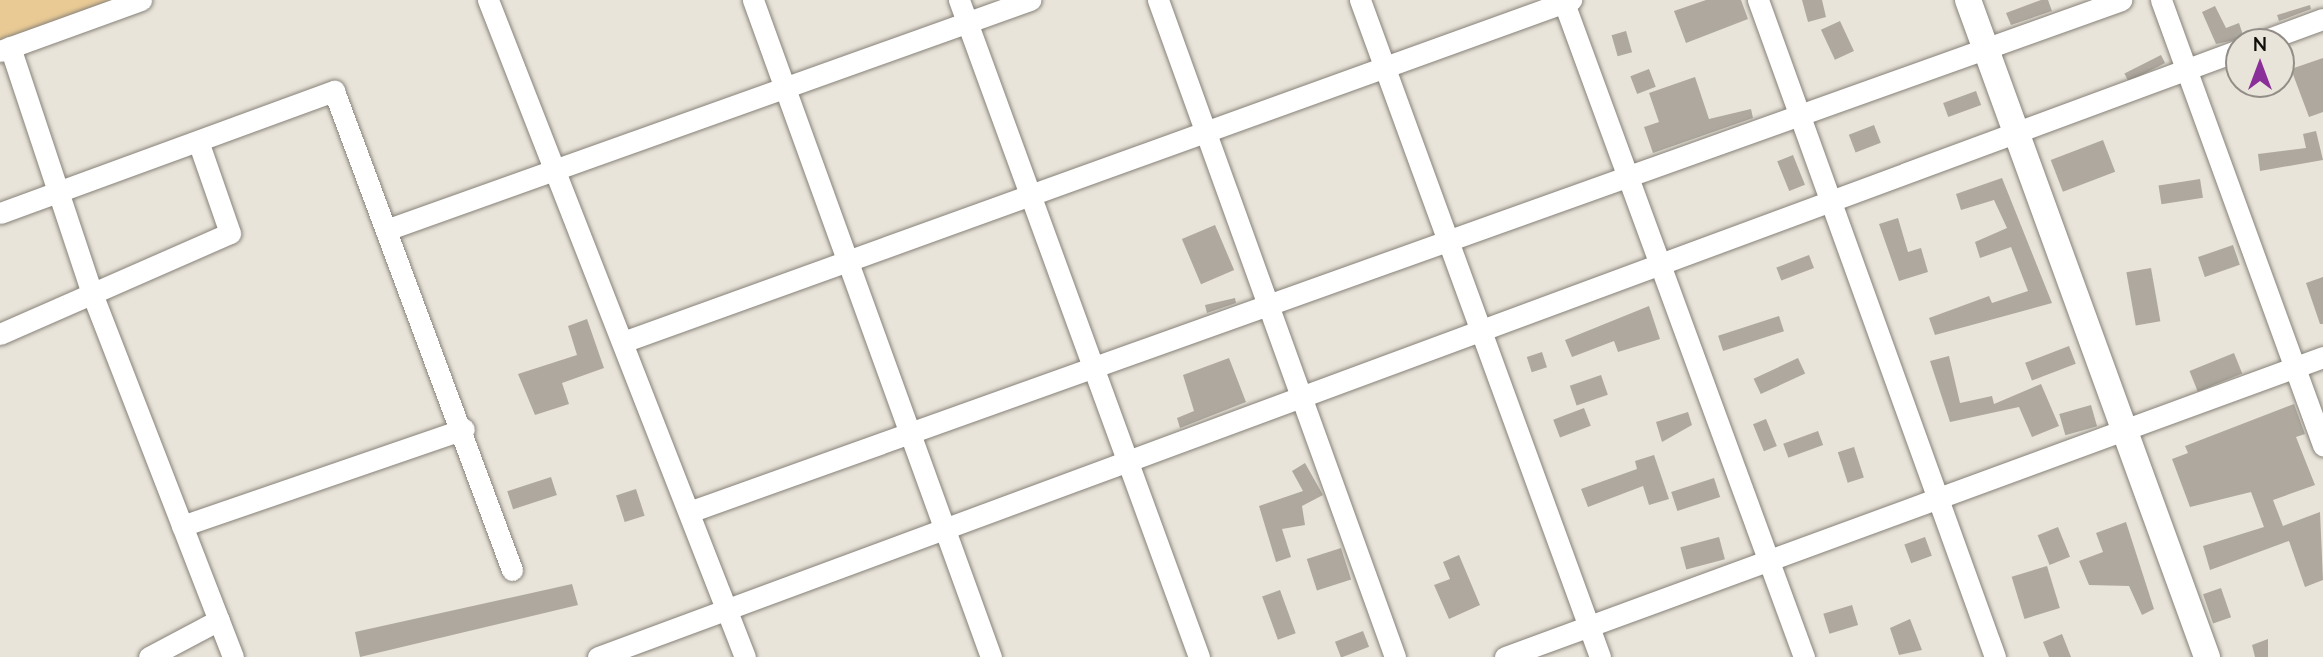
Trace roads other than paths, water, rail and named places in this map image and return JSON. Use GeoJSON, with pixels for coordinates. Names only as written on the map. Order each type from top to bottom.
{"type":"FeatureCollection","features":[{"type":"Feature","properties":{"kind":"street"},"geometry":{"type":"LineString","coordinates":[[141,0],[5,49],[93,296],[233,657]]}},
{"type":"Feature","properties":{"kind":"street"},"geometry":{"type":"LineString","coordinates":[[488,0],[558,171],[745,657]]}},
{"type":"Feature","properties":{"kind":"street"},"geometry":{"type":"LineString","coordinates":[[753,0],[847,261],[914,432],[991,657]]}},
{"type":"Feature","properties":{"kind":"street"},"geometry":{"type":"LineString","coordinates":[[960,0],[1199,657]]}},
{"type":"Feature","properties":{"kind":"street"},"geometry":{"type":"LineString","coordinates":[[389,229],[558,171],[1030,0]]}},
{"type":"Feature","properties":{"kind":"street"},"geometry":{"type":"LineString","coordinates":[[1158,0],[1395,657]]}},
{"type":"Feature","properties":{"kind":"street"},"geometry":{"type":"LineString","coordinates":[[1360,0],[1600,657]]}},
{"type":"Feature","properties":{"kind":"street"},"geometry":{"type":"LineString","coordinates":[[1758,0],[1995,657]]}},
{"type":"Feature","properties":{"kind":"street"},"geometry":{"type":"LineString","coordinates":[[1968,0],[2207,657]]}},
{"type":"Feature","properties":{"kind":"street"},"geometry":{"type":"LineString","coordinates":[[689,512],[2121,0]]}},
{"type":"Feature","properties":{"kind":"street"},"geometry":{"type":"LineString","coordinates":[[2161,0],[2323,445]]}},
{"type":"Feature","properties":{"kind":"street"},"geometry":{"type":"LineString","coordinates":[[624,342],[1566,1],[1804,657]]}},
{"type":"Feature","properties":{"kind":"street"},"geometry":{"type":"LineString","coordinates":[[2295,29],[2323,19]]}},
{"type":"Feature","properties":{"kind":"street"},"geometry":{"type":"LineString","coordinates":[[598,657],[2225,55]]}},
{"type":"Feature","properties":{"kind":"street"},"geometry":{"type":"LineString","coordinates":[[0,214],[199,144],[334,91],[464,429],[512,570]]}},
{"type":"Feature","properties":{"kind":"street"},"geometry":{"type":"LineString","coordinates":[[0,334],[93,296],[230,233],[199,144]]}},
{"type":"Feature","properties":{"kind":"street"},"geometry":{"type":"LineString","coordinates":[[1504,657],[2323,357]]}},
{"type":"Feature","properties":{"kind":"street"},"geometry":{"type":"LineString","coordinates":[[183,526],[464,429]]}},
{"type":"Feature","properties":{"kind":"street"},"geometry":{"type":"LineString","coordinates":[[149,657],[219,620]]}}]}
